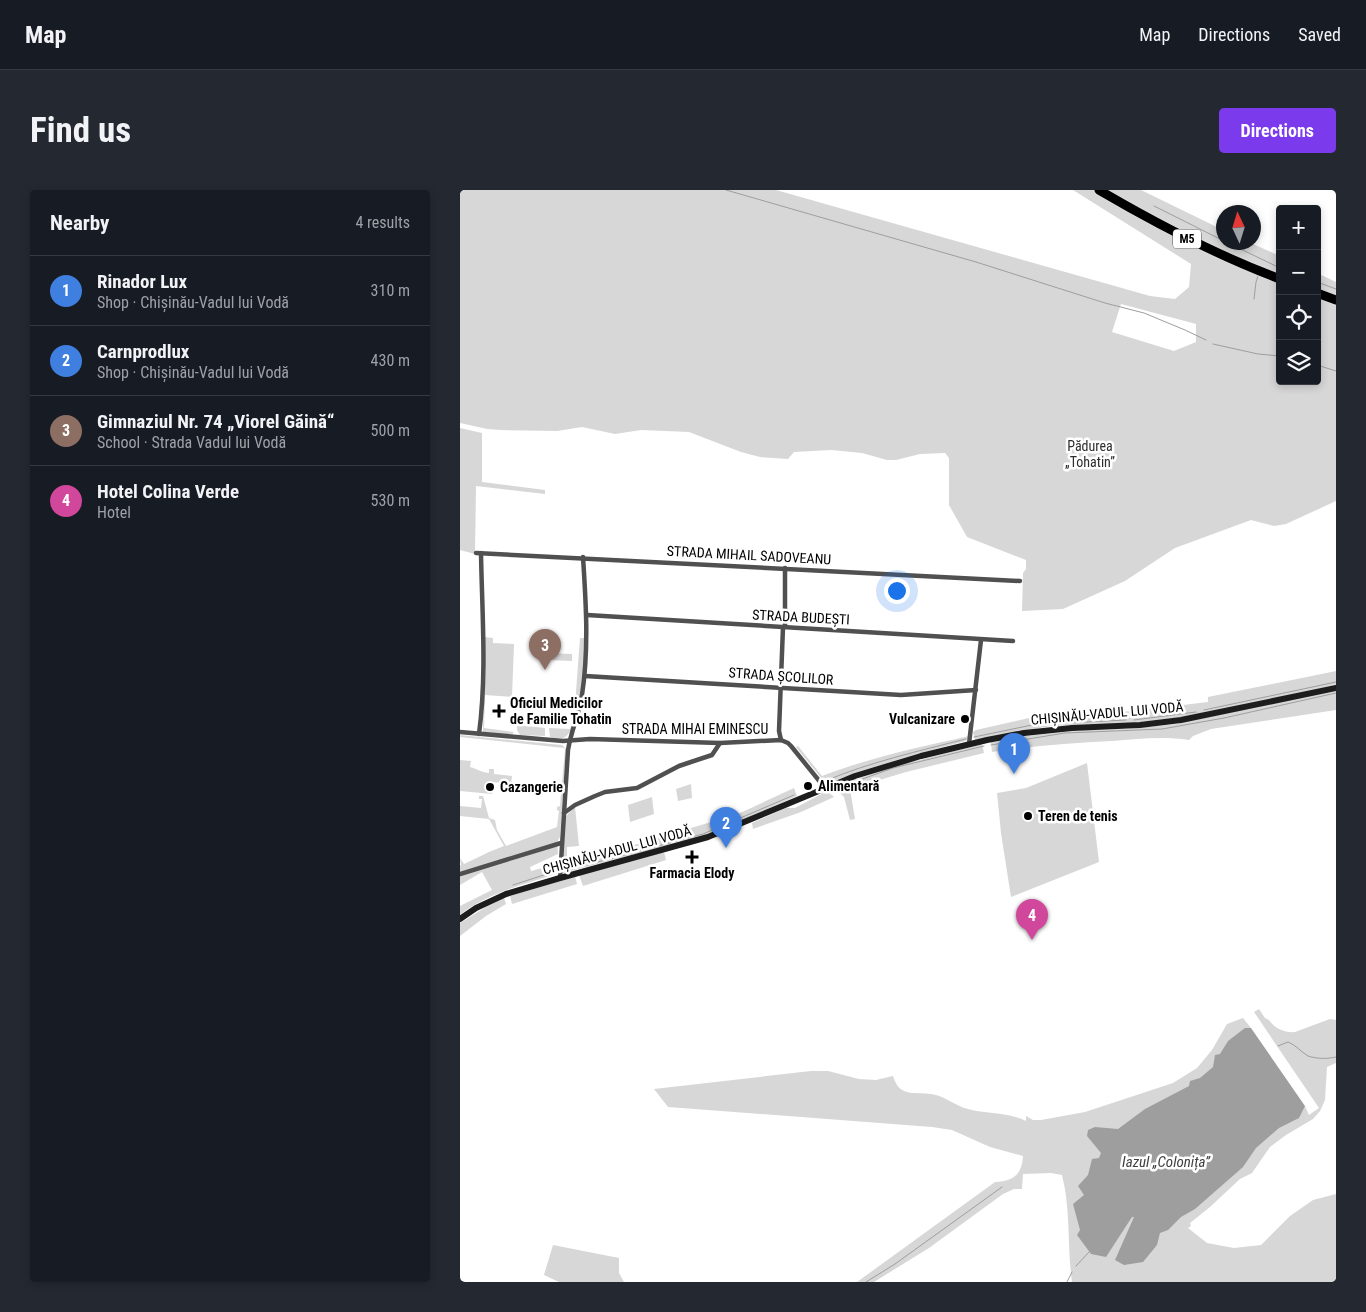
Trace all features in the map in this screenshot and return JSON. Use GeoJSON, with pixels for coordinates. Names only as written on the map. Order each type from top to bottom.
{"type":"FeatureCollection","features":[{"type":"Feature","properties":{"kind":"highway","name":"M5"},"geometry":{"type":"LineString","coordinates":[[1099,190],[1139,214],[1199,245],[1276,277]]}},
{"type":"Feature","properties":{"kind":"highway"},"geometry":{"type":"LineString","coordinates":[[1321,294],[1336,300]]}},
{"type":"Feature","properties":{"kind":"main road","name":"CHIȘINĂU-VADUL LUI VODĂ"},"geometry":{"type":"LineString","coordinates":[[460,919],[492,900],[560,878],[708,837],[825,788],[886,766],[969,744],[1049,730],[1135,725],[1181,720],[1336,688]]}},
{"type":"Feature","properties":{"kind":"street","name":"STRADA MIHAIL SADOVEANU"},"geometry":{"type":"LineString","coordinates":[[479,734],[482,700],[479,553],[1020,581]]}},
{"type":"Feature","properties":{"kind":"street"},"geometry":{"type":"LineString","coordinates":[[560,878],[561,843],[570,740],[579,712],[584,676],[587,615],[583,557]]}},
{"type":"Feature","properties":{"kind":"street"},"geometry":{"type":"LineString","coordinates":[[785,568],[784,627],[779,686],[779,731],[781,740],[788,742],[825,788]]}},
{"type":"Feature","properties":{"kind":"street","name":"STRADA BUDEȘTI"},"geometry":{"type":"LineString","coordinates":[[587,615],[1013,641]]}},
{"type":"Feature","properties":{"kind":"street"},"geometry":{"type":"LineString","coordinates":[[969,744],[981,640]]}},
{"type":"Feature","properties":{"kind":"street","name":"STRADA ȘCOLILOR"},"geometry":{"type":"LineString","coordinates":[[584,676],[779,686],[901,695],[976,690]]}},
{"type":"Feature","properties":{"kind":"street","name":"STRADA MIHAI EMINESCU"},"geometry":{"type":"LineString","coordinates":[[460,732],[547,740],[590,739],[720,743],[781,740]]}},
{"type":"Feature","properties":{"kind":"street"},"geometry":{"type":"LineString","coordinates":[[564,812],[605,792],[637,788],[679,766],[712,755],[720,743]]}},
{"type":"Feature","properties":{"kind":"street"},"geometry":{"type":"LineString","coordinates":[[460,874],[561,843]]}},
{"type":"Feature","properties":{"kind":"green space","name":"Pădurea „Tohatin”"},"geometry":{"type":"Polygon","coordinates":[[[460,190],[776,190],[1150,296],[1175,299],[1189,287],[1191,264],[1073,190],[1094,190],[1156,226],[1276,281],[1276,385],[1321,385],[1321,297],[1336,303],[1336,501],[1286,524],[1274,526],[1251,520],[1175,548],[1125,581],[1063,609],[1022,611],[1023,573],[1026,569],[1026,560],[967,537],[949,505],[949,458],[945,453],[920,454],[896,460],[887,460],[862,453],[831,450],[794,452],[788,459],[760,457],[741,452],[689,432],[641,430],[615,434],[582,427],[557,431],[487,429],[460,423],[460,190]],[[1121,304],[1112,332],[1174,351],[1196,342],[1196,324],[1121,304]]]}},
{"type":"Feature","properties":{"kind":"green space"},"geometry":{"type":"Polygon","coordinates":[[[1107,190],[1141,190],[1216,227],[1216,248],[1197,240],[1107,190]]]}},
{"type":"Feature","properties":{"kind":"green space"},"geometry":{"type":"Polygon","coordinates":[[[1261,247],[1276,254],[1276,273],[1221,250],[1261,250],[1261,247]]]}},
{"type":"Feature","properties":{"kind":"green space"},"geometry":{"type":"Polygon","coordinates":[[[1321,275],[1336,282],[1336,297],[1321,291],[1321,275]]]}},
{"type":"Feature","properties":{"kind":"green space"},"geometry":{"type":"Polygon","coordinates":[[[460,428],[482,433],[482,482],[545,490],[545,494],[476,486],[475,554],[460,550],[460,428]]]}},
{"type":"Feature","properties":{"kind":"green space"},"geometry":{"type":"Polygon","coordinates":[[[485,637],[493,638],[493,643],[514,644],[512,697],[485,695],[484,728],[514,732],[512,735],[483,732],[485,637]]]}},
{"type":"Feature","properties":{"kind":"green space"},"geometry":{"type":"Polygon","coordinates":[[[580,638],[585,638],[579,707],[571,731],[560,739],[550,737],[549,728],[570,729],[574,719],[580,638]]]}},
{"type":"Feature","properties":{"kind":"green space"},"geometry":{"type":"Polygon","coordinates":[[[548,653],[572,654],[572,661],[548,660],[548,653]]]}},
{"type":"Feature","properties":{"kind":"green space"},"geometry":{"type":"Polygon","coordinates":[[[1336,671],[1336,685],[1190,716],[1133,723],[1051,726],[975,740],[973,732],[1029,718],[1133,711],[1208,702],[1208,697],[1336,671]]]}},
{"type":"Feature","properties":{"kind":"green space"},"geometry":{"type":"Polygon","coordinates":[[[1336,690],[1336,710],[1211,729],[1193,736],[1189,740],[1170,738],[1141,739],[1052,745],[992,752],[991,742],[1083,730],[1126,729],[1176,724],[1336,690]]]}},
{"type":"Feature","properties":{"kind":"green space"},"geometry":{"type":"Polygon","coordinates":[[[517,725],[545,728],[545,736],[520,735],[517,725]]]}},
{"type":"Feature","properties":{"kind":"green space"},"geometry":{"type":"Polygon","coordinates":[[[460,735],[562,745],[566,749],[560,837],[557,842],[558,854],[530,867],[531,871],[557,864],[556,873],[492,896],[460,915],[460,906],[492,890],[482,872],[460,885],[460,858],[464,864],[504,846],[489,819],[460,816],[460,806],[481,808],[482,799],[479,799],[479,796],[483,796],[489,818],[495,820],[497,830],[506,846],[557,827],[559,811],[557,807],[560,806],[565,749],[460,737],[460,735]]]}},
{"type":"Feature","properties":{"kind":"green space"},"geometry":{"type":"Polygon","coordinates":[[[969,736],[966,741],[897,760],[828,783],[825,783],[796,747],[798,746],[822,776],[876,758],[969,736]]]}},
{"type":"Feature","properties":{"kind":"green space"},"geometry":{"type":"Polygon","coordinates":[[[982,744],[984,753],[906,772],[850,789],[855,819],[850,820],[844,797],[834,787],[892,767],[982,744]]]}},
{"type":"Feature","properties":{"kind":"green space"},"geometry":{"type":"Polygon","coordinates":[[[460,760],[471,761],[470,767],[483,772],[489,773],[489,769],[494,769],[494,774],[512,776],[511,784],[493,782],[492,794],[460,791],[460,760]]]}},
{"type":"Feature","properties":{"kind":"green space"},"geometry":{"type":"Polygon","coordinates":[[[1087,763],[1099,862],[1011,897],[997,793],[1026,788],[1087,763]]]}},
{"type":"Feature","properties":{"kind":"green space"},"geometry":{"type":"Polygon","coordinates":[[[691,784],[692,798],[678,801],[676,789],[691,784]]]}},
{"type":"Feature","properties":{"kind":"green space"},"geometry":{"type":"Polygon","coordinates":[[[794,788],[797,796],[703,836],[563,873],[565,817],[575,807],[579,846],[567,847],[567,865],[738,814],[794,788]]]}},
{"type":"Feature","properties":{"kind":"green space"},"geometry":{"type":"Polygon","coordinates":[[[827,791],[834,797],[801,812],[753,829],[752,823],[786,808],[795,808],[827,791]]]}},
{"type":"Feature","properties":{"kind":"green space"},"geometry":{"type":"Polygon","coordinates":[[[652,797],[654,814],[630,822],[628,805],[652,797]]]}},
{"type":"Feature","properties":{"kind":"green space"},"geometry":{"type":"Polygon","coordinates":[[[664,852],[666,860],[583,886],[579,875],[664,852]]]}},
{"type":"Feature","properties":{"kind":"green space"},"geometry":{"type":"Polygon","coordinates":[[[575,876],[577,884],[512,904],[510,896],[575,876]]]}},
{"type":"Feature","properties":{"kind":"green space"},"geometry":{"type":"Polygon","coordinates":[[[504,898],[506,904],[486,916],[460,936],[460,923],[504,898]]]}},
{"type":"Feature","properties":{"kind":"green space"},"geometry":{"type":"Polygon","coordinates":[[[1259,1009],[1265,1018],[1287,1032],[1295,1032],[1330,1019],[1336,1020],[1336,1063],[1327,1067],[1325,1100],[1320,1111],[1313,1119],[1270,1147],[1252,1173],[1240,1179],[1190,1223],[1191,1226],[1188,1228],[1207,1243],[1234,1248],[1261,1245],[1290,1216],[1313,1200],[1336,1194],[1336,1282],[1072,1282],[1065,1188],[1062,1175],[1051,1173],[1023,1174],[1022,1189],[1014,1189],[1003,1194],[929,1248],[874,1282],[857,1282],[995,1182],[1007,1180],[1016,1175],[1021,1168],[1023,1156],[990,1147],[952,1130],[932,1127],[668,1107],[654,1089],[811,1071],[828,1071],[859,1079],[876,1080],[893,1076],[900,1088],[910,1093],[936,1095],[975,1111],[1012,1116],[1026,1121],[1026,1116],[1033,1120],[1041,1120],[1085,1112],[1173,1083],[1197,1068],[1212,1050],[1227,1024],[1243,1018],[1251,1028],[1234,1041],[1249,1136],[1305,1106],[1309,1115],[1319,1108],[1254,1012],[1259,1009]]]}},
{"type":"Feature","properties":{"kind":"green space"},"geometry":{"type":"Polygon","coordinates":[[[553,1245],[619,1258],[619,1273],[624,1282],[559,1282],[544,1275],[553,1245]]]}},
{"type":"Feature","properties":{"kind":"water","name":"Iazul „Colonița”"},"geometry":{"type":"Polygon","coordinates":[[[1245,1028],[1251,1028],[1305,1106],[1299,1118],[1279,1128],[1256,1148],[1243,1167],[1195,1209],[1181,1217],[1168,1230],[1160,1233],[1157,1245],[1143,1262],[1124,1265],[1115,1260],[1134,1217],[1132,1217],[1106,1257],[1091,1254],[1077,1235],[1080,1230],[1073,1204],[1084,1195],[1078,1186],[1088,1175],[1092,1159],[1099,1158],[1101,1153],[1087,1136],[1088,1130],[1095,1127],[1118,1129],[1145,1109],[1189,1086],[1190,1081],[1200,1078],[1213,1067],[1215,1055],[1220,1054],[1228,1041],[1245,1028]]]}},
{"type":"Feature","properties":{"kind":"waterway"},"geometry":{"type":"LineString","coordinates":[[726,190],[976,262],[1105,303],[1144,313],[1206,340]]}},
{"type":"Feature","properties":{"kind":"waterway"},"geometry":{"type":"LineString","coordinates":[[1154,206],[1216,237]]}},
{"type":"Feature","properties":{"kind":"waterway"},"geometry":{"type":"LineString","coordinates":[[1243,250],[1276,266]]}},
{"type":"Feature","properties":{"kind":"waterway"},"geometry":{"type":"LineString","coordinates":[[1254,299],[1258,276]]}},
{"type":"Feature","properties":{"kind":"waterway"},"geometry":{"type":"LineString","coordinates":[[1321,283],[1336,289]]}},
{"type":"Feature","properties":{"kind":"waterway"},"geometry":{"type":"LineString","coordinates":[[1213,344],[1258,354],[1276,356]]}},
{"type":"Feature","properties":{"kind":"waterway"},"geometry":{"type":"LineString","coordinates":[[1321,366],[1336,371]]}},
{"type":"Feature","properties":{"kind":"waterway"},"geometry":{"type":"LineString","coordinates":[[1204,710],[1336,682]]}},
{"type":"Feature","properties":{"kind":"waterway"},"geometry":{"type":"LineString","coordinates":[[991,745],[1065,733],[1162,729],[1224,718],[1336,693]]}},
{"type":"Feature","properties":{"kind":"waterway"},"geometry":{"type":"LineString","coordinates":[[1134,720],[1196,712]]}},
{"type":"Feature","properties":{"kind":"waterway"},"geometry":{"type":"LineString","coordinates":[[974,737],[1032,725],[1126,720]]}},
{"type":"Feature","properties":{"kind":"waterway"},"geometry":{"type":"LineString","coordinates":[[825,781],[877,763],[966,739]]}},
{"type":"Feature","properties":{"kind":"waterway"},"geometry":{"type":"LineString","coordinates":[[840,787],[893,768],[984,746]]}},
{"type":"Feature","properties":{"kind":"waterway"},"geometry":{"type":"LineString","coordinates":[[564,871],[703,834],[794,795]]}},
{"type":"Feature","properties":{"kind":"waterway"},"geometry":{"type":"LineString","coordinates":[[513,885],[556,871]]}},
{"type":"Feature","properties":{"kind":"waterway"},"geometry":{"type":"LineString","coordinates":[[1278,1046],[1288,1042],[1308,1056],[1315,1058],[1336,1057]]}},
{"type":"Feature","properties":{"kind":"waterway"},"geometry":{"type":"LineString","coordinates":[[866,1282],[895,1264],[1002,1187]]}},
{"type":"Feature","properties":{"kind":"waterway"},"geometry":{"type":"LineString","coordinates":[[1076,1266],[1089,1252]]}},
{"type":"Feature","properties":{"kind":"waterway"},"geometry":{"type":"LineString","coordinates":[[1067,1282],[1072,1272]]}},
{"type":"Feature","properties":{"kind":"place","name":"Gimnaziul Nr. 74 „Viorel Găină“"},"geometry":{"type":"Point","coordinates":[545,670]}},
{"type":"Feature","properties":{"kind":"place","name":"Oficiul Medicilor de Familie Tohatin"},"geometry":{"type":"Point","coordinates":[499,711]}},
{"type":"Feature","properties":{"kind":"place","name":"Vulcanizare"},"geometry":{"type":"Point","coordinates":[965,719]}},
{"type":"Feature","properties":{"kind":"place","name":"Rinador Lux"},"geometry":{"type":"Point","coordinates":[1014,774]}},
{"type":"Feature","properties":{"kind":"place","name":"Alimentară"},"geometry":{"type":"Point","coordinates":[808,786]}},
{"type":"Feature","properties":{"kind":"place","name":"Cazangerie"},"geometry":{"type":"Point","coordinates":[490,787]}},
{"type":"Feature","properties":{"kind":"place","name":"Teren de tenis"},"geometry":{"type":"Point","coordinates":[1028,816]}},
{"type":"Feature","properties":{"kind":"place","name":"Carnprodlux"},"geometry":{"type":"Point","coordinates":[726,848]}},
{"type":"Feature","properties":{"kind":"place","name":"Farmacia Elody"},"geometry":{"type":"Point","coordinates":[692,857]}},
{"type":"Feature","properties":{"kind":"place","name":"Hotel Colina Verde"},"geometry":{"type":"Point","coordinates":[1032,940]}}]}
